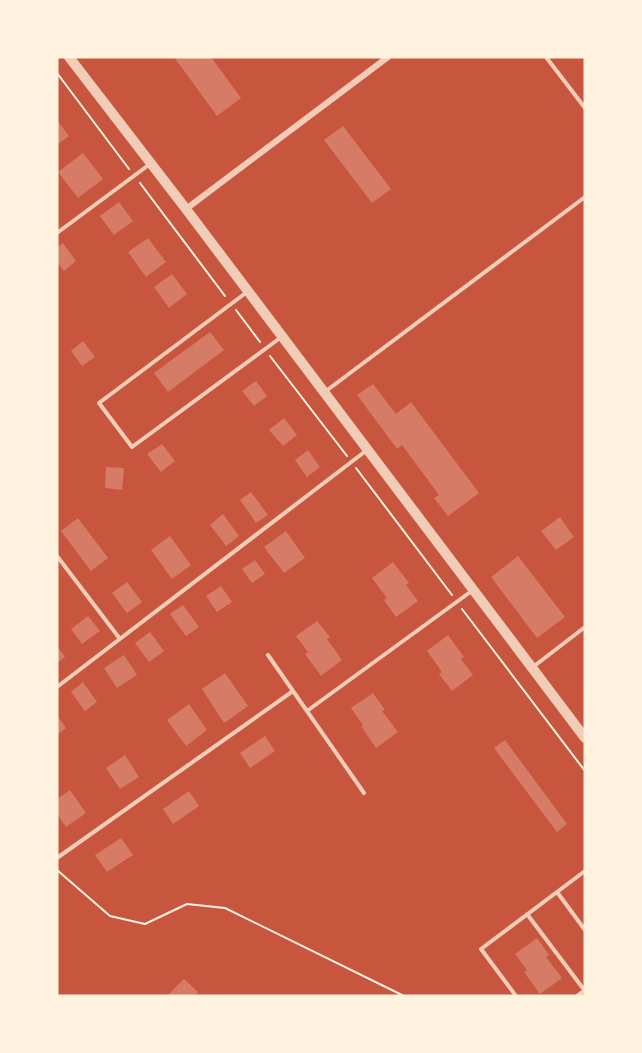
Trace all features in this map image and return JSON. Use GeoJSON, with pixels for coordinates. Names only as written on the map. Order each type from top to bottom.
{"type":"FeatureCollection","features":[{"type":"Feature","properties":{"kind":"street"},"geometry":{"type":"LineString","coordinates":[[69,57],[585,738]]}},
{"type":"Feature","properties":{"kind":"street"},"geometry":{"type":"LineString","coordinates":[[186,209],[388,57]]}},
{"type":"Feature","properties":{"kind":"lane"},"geometry":{"type":"LineString","coordinates":[[546,57],[585,108]]}},
{"type":"Feature","properties":{"kind":"lane"},"geometry":{"type":"LineString","coordinates":[[57,233],[151,163]]}},
{"type":"Feature","properties":{"kind":"lane"},"geometry":{"type":"LineString","coordinates":[[325,393],[585,197]]}},
{"type":"Feature","properties":{"kind":"lane"},"geometry":{"type":"LineString","coordinates":[[248,291],[99,403],[132,447],[282,336]]}},
{"type":"Feature","properties":{"kind":"lane"},"geometry":{"type":"LineString","coordinates":[[57,687],[368,449]]}},
{"type":"Feature","properties":{"kind":"lane"},"geometry":{"type":"LineString","coordinates":[[57,556],[120,639]]}},
{"type":"Feature","properties":{"kind":"lane"},"geometry":{"type":"LineString","coordinates":[[307,711],[474,589]]}},
{"type":"Feature","properties":{"kind":"lane"},"geometry":{"type":"LineString","coordinates":[[532,668],[585,627]]}},
{"type":"Feature","properties":{"kind":"lane"},"geometry":{"type":"LineString","coordinates":[[268,655],[364,793]]}},
{"type":"Feature","properties":{"kind":"lane"},"geometry":{"type":"LineString","coordinates":[[57,858],[293,691]]}},
{"type":"Feature","properties":{"kind":"lane"},"geometry":{"type":"LineString","coordinates":[[516,996],[481,949],[585,871]]}},
{"type":"Feature","properties":{"kind":"lane"},"geometry":{"type":"LineString","coordinates":[[556,892],[585,930]]}},
{"type":"Feature","properties":{"kind":"lane"},"geometry":{"type":"LineString","coordinates":[[527,914],[585,990],[577,996]]}},
{"type":"Feature","properties":{"kind":"path"},"geometry":{"type":"LineString","coordinates":[[57,74],[585,771]]}},
{"type":"Feature","properties":{"kind":"path"},"geometry":{"type":"LineString","coordinates":[[57,870],[110,916],[145,924],[188,904],[225,908],[404,996]]}},
{"type":"Feature","properties":{"kind":"building"},"geometry":{"type":"Polygon","coordinates":[[[174,57],[211,57],[241,98],[217,116],[174,57]]]}},
{"type":"Feature","properties":{"kind":"building"},"geometry":{"type":"Polygon","coordinates":[[[57,120],[69,136],[57,145],[57,120]]]}},
{"type":"Feature","properties":{"kind":"building"},"geometry":{"type":"Polygon","coordinates":[[[343,126],[391,189],[372,203],[324,140],[343,126]]]}},
{"type":"Feature","properties":{"kind":"building"},"geometry":{"type":"Polygon","coordinates":[[[83,153],[103,179],[78,198],[58,172],[83,153]]]}},
{"type":"Feature","properties":{"kind":"building"},"geometry":{"type":"Polygon","coordinates":[[[119,202],[133,221],[114,235],[100,216],[119,202]]]}},
{"type":"Feature","properties":{"kind":"building"},"geometry":{"type":"Polygon","coordinates":[[[148,238],[166,262],[146,277],[128,252],[148,238]]]}},
{"type":"Feature","properties":{"kind":"building"},"geometry":{"type":"Polygon","coordinates":[[[63,243],[76,261],[64,271],[57,262],[57,247],[63,243]]]}},
{"type":"Feature","properties":{"kind":"building"},"geometry":{"type":"Polygon","coordinates":[[[172,274],[187,294],[169,308],[154,287],[172,274]]]}},
{"type":"Feature","properties":{"kind":"building"},"geometry":{"type":"Polygon","coordinates":[[[210,332],[224,350],[168,392],[154,373],[210,332]]]}},
{"type":"Feature","properties":{"kind":"building"},"geometry":{"type":"Polygon","coordinates":[[[83,341],[95,357],[82,366],[71,351],[83,341]]]}},
{"type":"Feature","properties":{"kind":"building"},"geometry":{"type":"Polygon","coordinates":[[[256,381],[267,396],[254,406],[242,391],[256,381]]]}},
{"type":"Feature","properties":{"kind":"building"},"geometry":{"type":"Polygon","coordinates":[[[373,384],[396,414],[411,402],[479,493],[448,516],[434,498],[439,495],[402,445],[397,449],[357,395],[373,384]]]}},
{"type":"Feature","properties":{"kind":"building"},"geometry":{"type":"Polygon","coordinates":[[[284,418],[297,435],[283,446],[269,430],[284,418]]]}},
{"type":"Feature","properties":{"kind":"building"},"geometry":{"type":"Polygon","coordinates":[[[162,444],[175,461],[161,472],[147,454],[162,444]]]}},
{"type":"Feature","properties":{"kind":"building"},"geometry":{"type":"Polygon","coordinates":[[[308,450],[320,467],[307,477],[295,460],[308,450]]]}},
{"type":"Feature","properties":{"kind":"building"},"geometry":{"type":"Polygon","coordinates":[[[106,467],[124,468],[122,490],[105,488],[106,467]]]}},
{"type":"Feature","properties":{"kind":"building"},"geometry":{"type":"Polygon","coordinates":[[[251,492],[268,515],[256,523],[240,500],[251,492]]]}},
{"type":"Feature","properties":{"kind":"building"},"geometry":{"type":"Polygon","coordinates":[[[223,514],[239,536],[226,546],[210,525],[223,514]]]}},
{"type":"Feature","properties":{"kind":"building"},"geometry":{"type":"Polygon","coordinates":[[[560,517],[574,537],[556,550],[541,531],[560,517]]]}},
{"type":"Feature","properties":{"kind":"building"},"geometry":{"type":"Polygon","coordinates":[[[78,518],[108,558],[91,571],[61,531],[78,518]]]}},
{"type":"Feature","properties":{"kind":"building"},"geometry":{"type":"Polygon","coordinates":[[[286,531],[305,558],[284,573],[264,547],[286,531]]]}},
{"type":"Feature","properties":{"kind":"building"},"geometry":{"type":"Polygon","coordinates":[[[170,536],[191,565],[172,579],[151,550],[170,536]]]}},
{"type":"Feature","properties":{"kind":"building"},"geometry":{"type":"Polygon","coordinates":[[[518,556],[565,617],[537,638],[491,577],[518,556]]]}},
{"type":"Feature","properties":{"kind":"building"},"geometry":{"type":"Polygon","coordinates":[[[255,560],[265,574],[252,583],[242,569],[255,560]]]}},
{"type":"Feature","properties":{"kind":"building"},"geometry":{"type":"Polygon","coordinates":[[[393,562],[409,583],[406,585],[418,601],[396,617],[384,600],[387,598],[372,578],[393,562]]]}},
{"type":"Feature","properties":{"kind":"building"},"geometry":{"type":"Polygon","coordinates":[[[127,582],[142,602],[127,613],[112,593],[127,582]]]}},
{"type":"Feature","properties":{"kind":"building"},"geometry":{"type":"Polygon","coordinates":[[[221,586],[232,602],[217,612],[206,596],[221,586]]]}},
{"type":"Feature","properties":{"kind":"building"},"geometry":{"type":"Polygon","coordinates":[[[183,605],[199,627],[186,636],[170,614],[183,605]]]}},
{"type":"Feature","properties":{"kind":"building"},"geometry":{"type":"Polygon","coordinates":[[[88,616],[100,631],[82,644],[71,629],[88,616]]]}},
{"type":"Feature","properties":{"kind":"building"},"geometry":{"type":"Polygon","coordinates":[[[317,621],[330,637],[327,639],[342,660],[321,676],[305,654],[308,652],[296,636],[317,621]]]}},
{"type":"Feature","properties":{"kind":"building"},"geometry":{"type":"Polygon","coordinates":[[[150,632],[164,651],[149,662],[135,643],[150,632]]]}},
{"type":"Feature","properties":{"kind":"building"},"geometry":{"type":"Polygon","coordinates":[[[448,635],[464,657],[461,659],[473,675],[452,691],[439,674],[442,672],[427,651],[448,635]]]}},
{"type":"Feature","properties":{"kind":"building"},"geometry":{"type":"Polygon","coordinates":[[[57,646],[65,657],[57,663],[57,646]]]}},
{"type":"Feature","properties":{"kind":"building"},"geometry":{"type":"Polygon","coordinates":[[[124,655],[137,675],[117,688],[104,668],[124,655]]]}},
{"type":"Feature","properties":{"kind":"building"},"geometry":{"type":"Polygon","coordinates":[[[225,673],[248,706],[224,723],[202,689],[225,673]]]}},
{"type":"Feature","properties":{"kind":"building"},"geometry":{"type":"Polygon","coordinates":[[[83,682],[97,702],[85,711],[71,692],[83,682]]]}},
{"type":"Feature","properties":{"kind":"building"},"geometry":{"type":"Polygon","coordinates":[[[373,693],[385,710],[382,711],[398,732],[376,748],[351,708],[373,693]]]}},
{"type":"Feature","properties":{"kind":"building"},"geometry":{"type":"Polygon","coordinates":[[[189,704],[207,730],[186,746],[167,720],[189,704]]]}},
{"type":"Feature","properties":{"kind":"building"},"geometry":{"type":"Polygon","coordinates":[[[57,715],[66,728],[57,735],[57,715]]]}},
{"type":"Feature","properties":{"kind":"building"},"geometry":{"type":"Polygon","coordinates":[[[265,736],[275,751],[250,768],[240,753],[265,736]]]}},
{"type":"Feature","properties":{"kind":"building"},"geometry":{"type":"Polygon","coordinates":[[[505,740],[567,824],[557,832],[494,748],[505,740]]]}},
{"type":"Feature","properties":{"kind":"building"},"geometry":{"type":"Polygon","coordinates":[[[125,755],[139,777],[120,789],[106,768],[125,755]]]}},
{"type":"Feature","properties":{"kind":"building"},"geometry":{"type":"Polygon","coordinates":[[[70,790],[86,813],[66,827],[57,814],[57,799],[70,790]]]}},
{"type":"Feature","properties":{"kind":"building"},"geometry":{"type":"Polygon","coordinates":[[[189,791],[199,806],[173,824],[163,809],[189,791]]]}},
{"type":"Feature","properties":{"kind":"building"},"geometry":{"type":"Polygon","coordinates":[[[121,838],[133,855],[107,872],[95,855],[121,838]]]}},
{"type":"Feature","properties":{"kind":"building"},"geometry":{"type":"Polygon","coordinates":[[[537,938],[549,955],[546,957],[562,978],[540,994],[524,972],[527,970],[515,954],[537,938]]]}},
{"type":"Feature","properties":{"kind":"building"},"geometry":{"type":"Polygon","coordinates":[[[184,979],[198,992],[194,996],[167,996],[184,979]]]}}]}
